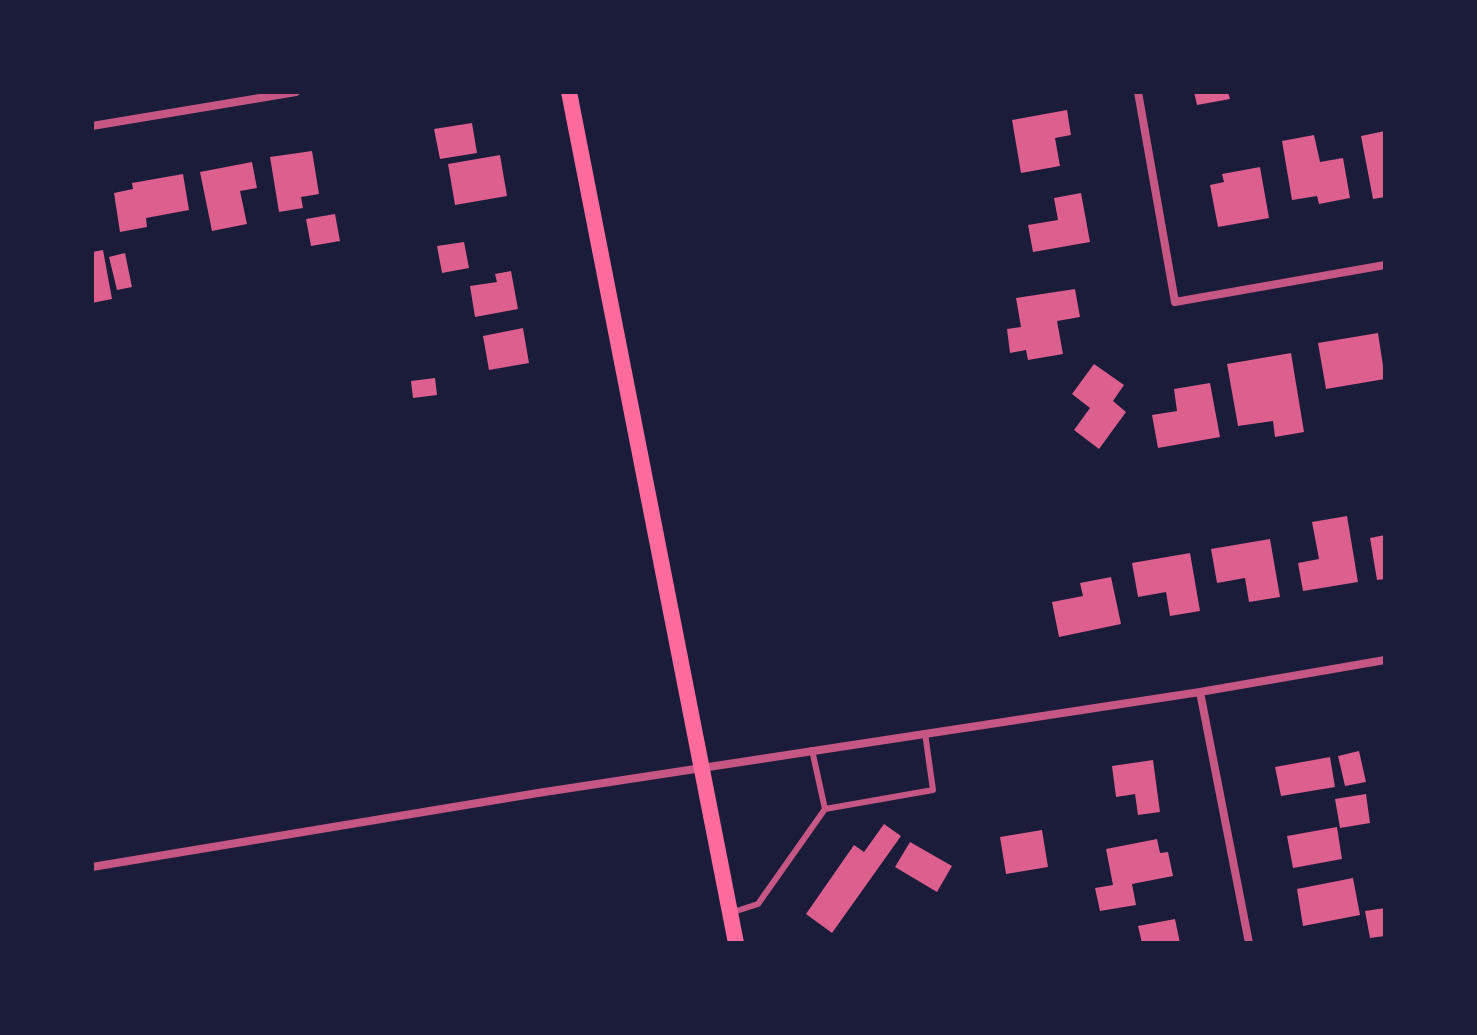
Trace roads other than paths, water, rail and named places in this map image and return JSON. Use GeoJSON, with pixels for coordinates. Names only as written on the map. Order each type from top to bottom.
{"type":"FeatureCollection","features":[{"type":"Feature","properties":{"kind":"main road"},"geometry":{"type":"LineString","coordinates":[[569,92],[736,943]]}},
{"type":"Feature","properties":{"kind":"street"},"geometry":{"type":"LineString","coordinates":[[92,126],[296,92]]}},
{"type":"Feature","properties":{"kind":"street"},"geometry":{"type":"LineString","coordinates":[[1138,92],[1175,302],[1385,265]]}},
{"type":"Feature","properties":{"kind":"street"},"geometry":{"type":"LineString","coordinates":[[92,867],[1385,660]]}},
{"type":"Feature","properties":{"kind":"street"},"geometry":{"type":"LineString","coordinates":[[1200,692],[1249,943]]}},
{"type":"Feature","properties":{"kind":"lane"},"geometry":{"type":"LineString","coordinates":[[730,913],[758,904],[825,809],[933,790],[925,733]]}},
{"type":"Feature","properties":{"kind":"lane"},"geometry":{"type":"LineString","coordinates":[[812,750],[825,809]]}}]}
